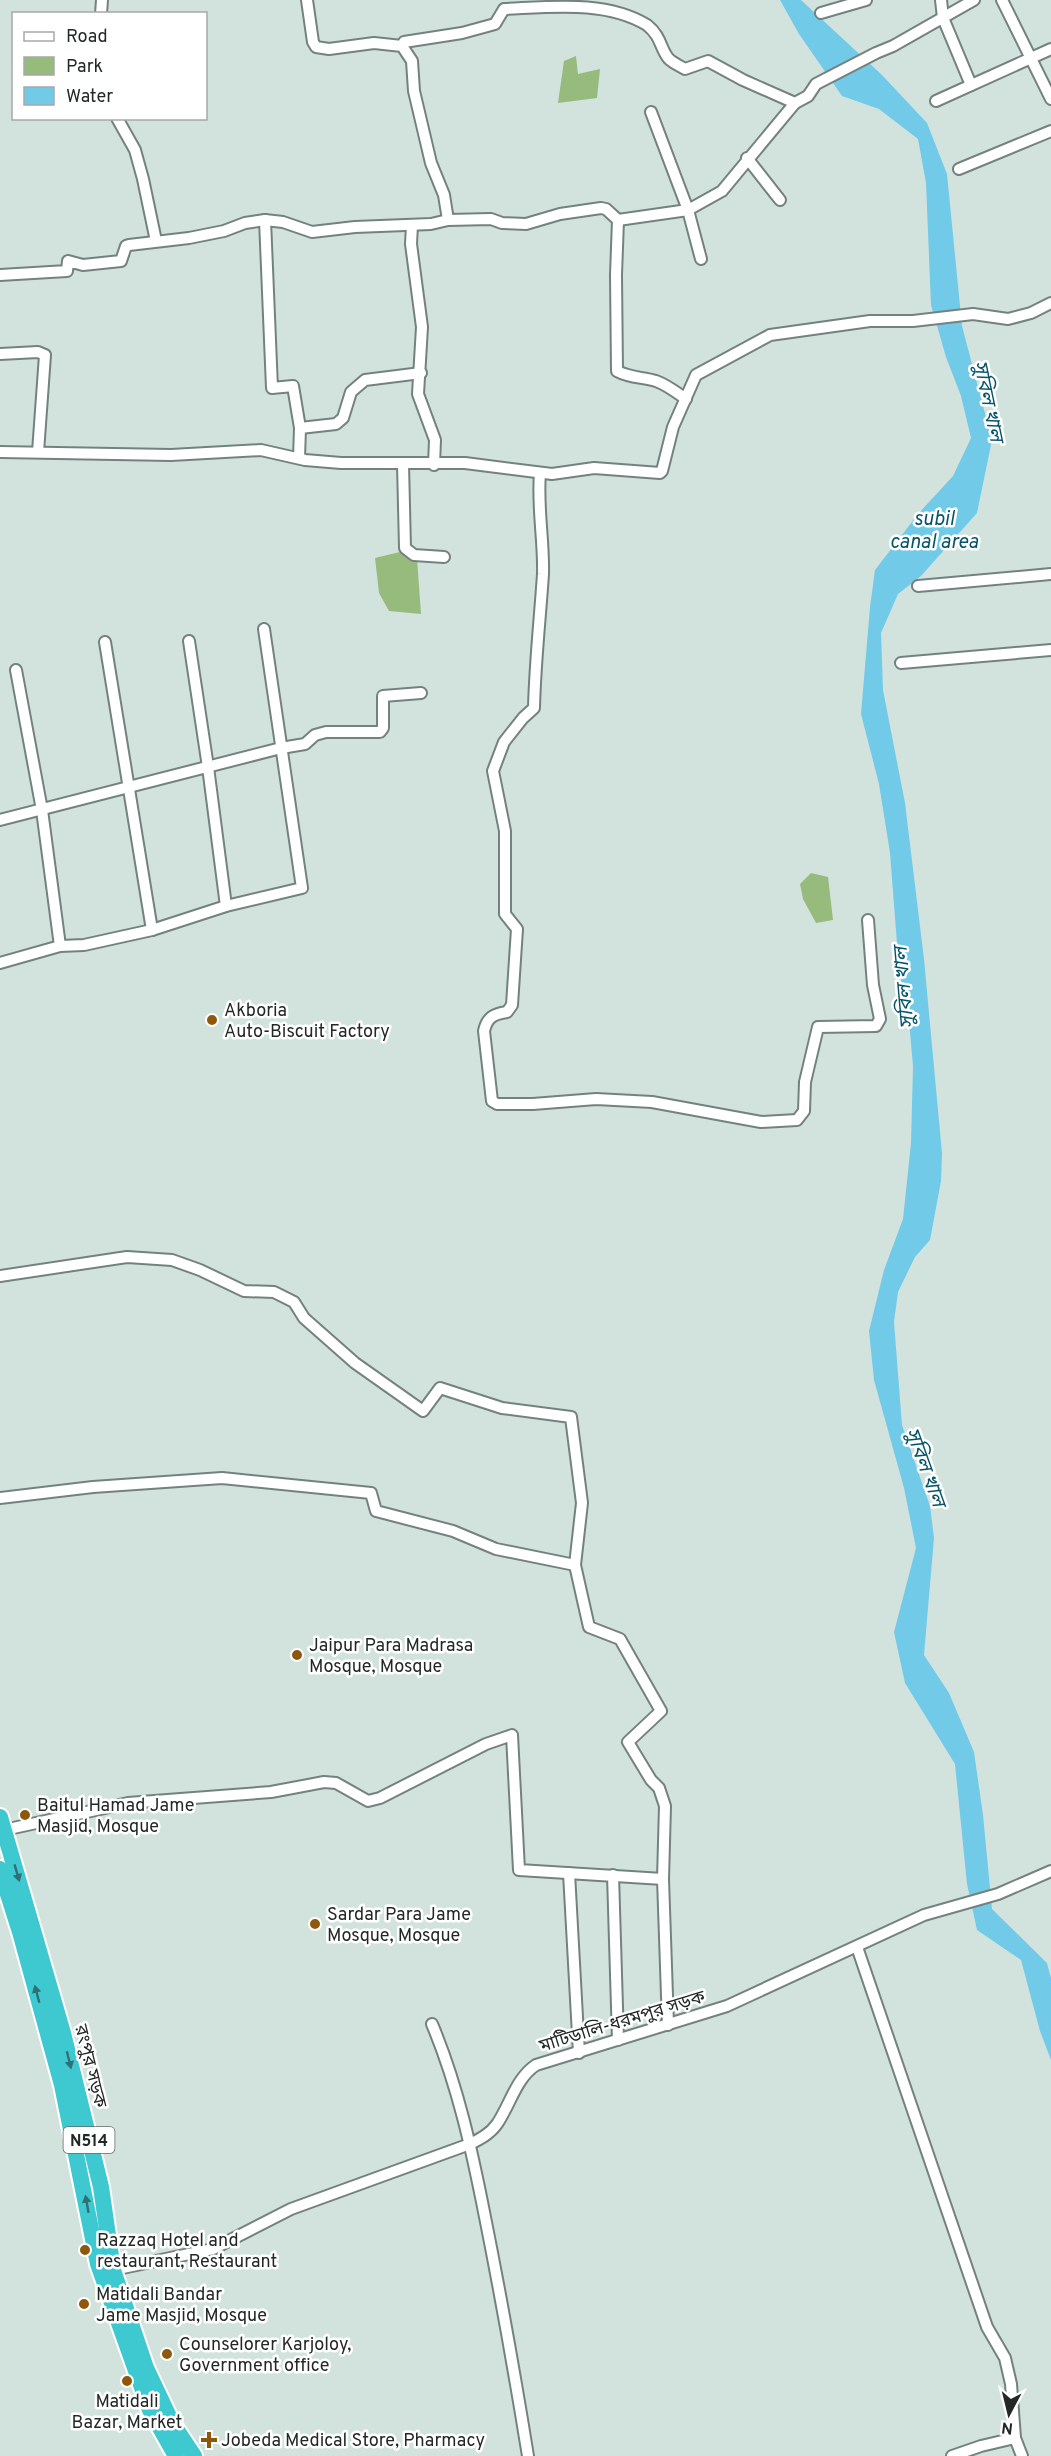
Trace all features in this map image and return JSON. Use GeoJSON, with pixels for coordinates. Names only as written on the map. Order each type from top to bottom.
{"type":"FeatureCollection","features":[{"type":"Feature","properties":{"kind":"highway","name":"রংপুর সড়ক"},"geometry":{"type":"LineString","coordinates":[[2,1823],[63,2034],[101,2187],[113,2270],[146,2368],[172,2423],[194,2456]]}},
{"type":"Feature","properties":{"kind":"highway","name":"রংপুর সড়ক"},"geometry":{"type":"LineString","coordinates":[[0,1869],[5,1902],[62,2085],[98,2264],[150,2410],[176,2456]]}},
{"type":"Feature","properties":{"kind":"street"},"geometry":{"type":"LineString","coordinates":[[307,0],[313,42],[321,50],[360,44],[402,46]]}},
{"type":"Feature","properties":{"kind":"street"},"geometry":{"type":"LineString","coordinates":[[821,13],[866,0]]}},
{"type":"Feature","properties":{"kind":"street"},"geometry":{"type":"LineString","coordinates":[[941,0],[944,18],[971,85]]}},
{"type":"Feature","properties":{"kind":"street"},"geometry":{"type":"LineString","coordinates":[[618,220],[688,210],[722,191],[747,158],[795,103],[808,96],[816,84],[876,52],[893,46],[974,0]]}},
{"type":"Feature","properties":{"kind":"street"},"geometry":{"type":"LineString","coordinates":[[1002,0],[1051,99]]}},
{"type":"Feature","properties":{"kind":"street"},"geometry":{"type":"LineString","coordinates":[[402,46],[404,42],[462,33],[495,24],[503,5],[547,2],[578,3],[619,9],[645,23],[658,35],[668,59],[685,69],[708,61],[743,80],[795,103]]}},
{"type":"Feature","properties":{"kind":"street"},"geometry":{"type":"LineString","coordinates":[[402,46],[412,62],[414,91],[431,163],[444,195],[448,220]]}},
{"type":"Feature","properties":{"kind":"street"},"geometry":{"type":"LineString","coordinates":[[936,101],[1051,49]]}},
{"type":"Feature","properties":{"kind":"street"},"geometry":{"type":"LineString","coordinates":[[651,112],[688,210],[701,259]]}},
{"type":"Feature","properties":{"kind":"street"},"geometry":{"type":"LineString","coordinates":[[118,120],[135,150],[144,179],[156,241]]}},
{"type":"Feature","properties":{"kind":"street"},"geometry":{"type":"LineString","coordinates":[[959,169],[1051,131]]}},
{"type":"Feature","properties":{"kind":"street"},"geometry":{"type":"LineString","coordinates":[[747,158],[780,200]]}},
{"type":"Feature","properties":{"kind":"street"},"geometry":{"type":"LineString","coordinates":[[0,275],[67,271],[68,261],[83,265],[121,261],[126,246],[189,238],[265,220],[283,222],[312,232],[355,227],[412,225],[448,220],[491,219],[502,223],[526,224],[560,214],[601,208],[606,209],[618,220],[617,371],[629,377],[654,381],[671,388],[686,399]]}},
{"type":"Feature","properties":{"kind":"street"},"geometry":{"type":"LineString","coordinates":[[265,220],[272,388],[293,386],[300,428],[298,458]]}},
{"type":"Feature","properties":{"kind":"street"},"geometry":{"type":"LineString","coordinates":[[412,225],[411,244],[422,327],[418,394],[435,440],[434,465]]}},
{"type":"Feature","properties":{"kind":"street"},"geometry":{"type":"LineString","coordinates":[[0,452],[171,455],[261,450],[298,458],[341,463],[434,465],[465,463],[564,474],[594,468],[660,473],[673,427],[696,375],[770,335],[870,321],[913,321],[973,314],[1008,319],[1031,314],[1051,303]]}},
{"type":"Feature","properties":{"kind":"street"},"geometry":{"type":"LineString","coordinates":[[0,354],[38,352],[45,355],[38,452]]}},
{"type":"Feature","properties":{"kind":"street"},"geometry":{"type":"LineString","coordinates":[[300,428],[336,424],[343,418],[351,392],[365,380],[421,373]]}},
{"type":"Feature","properties":{"kind":"street"},"geometry":{"type":"LineString","coordinates":[[403,464],[405,548],[414,555],[444,557]]}},
{"type":"Feature","properties":{"kind":"street"},"geometry":{"type":"LineString","coordinates":[[540,473],[538,499],[541,514],[543,573],[536,650],[534,708],[504,742],[493,771],[506,831],[505,914],[517,929],[512,1005],[507,1012],[494,1014],[486,1022],[484,1031],[492,1101],[497,1104],[596,1099],[652,1102],[761,1122],[797,1120],[804,1111],[805,1082],[818,1027],[876,1026],[880,1019],[873,985],[868,920]]}},
{"type":"Feature","properties":{"kind":"street"},"geometry":{"type":"LineString","coordinates":[[918,586],[1051,574]]}},
{"type":"Feature","properties":{"kind":"street"},"geometry":{"type":"LineString","coordinates":[[0,963],[60,946],[84,945],[152,930],[226,906],[302,888],[264,629]]}},
{"type":"Feature","properties":{"kind":"street"},"geometry":{"type":"LineString","coordinates":[[189,641],[226,906]]}},
{"type":"Feature","properties":{"kind":"street"},"geometry":{"type":"LineString","coordinates":[[105,642],[152,930]]}},
{"type":"Feature","properties":{"kind":"street"},"geometry":{"type":"LineString","coordinates":[[901,663],[1051,650]]}},
{"type":"Feature","properties":{"kind":"street"},"geometry":{"type":"LineString","coordinates":[[16,670],[42,810],[60,946]]}},
{"type":"Feature","properties":{"kind":"street"},"geometry":{"type":"LineString","coordinates":[[0,820],[208,766],[305,744],[315,735],[326,732],[380,732],[383,728],[383,696],[421,693]]}},
{"type":"Feature","properties":{"kind":"street"},"geometry":{"type":"LineString","coordinates":[[0,1276],[127,1257],[172,1260],[200,1270],[244,1291],[274,1292],[286,1297],[294,1302],[304,1318],[355,1364],[423,1412],[440,1388],[502,1408],[571,1417],[582,1503],[575,1565],[589,1627],[620,1640],[661,1712],[628,1742],[651,1780],[659,1788],[665,1806],[663,1879],[668,2025]]}},
{"type":"Feature","properties":{"kind":"street"},"geometry":{"type":"LineString","coordinates":[[0,1498],[93,1487],[222,1478],[371,1493],[376,1511],[453,1531],[496,1549],[575,1565]]}},
{"type":"Feature","properties":{"kind":"street"},"geometry":{"type":"LineString","coordinates":[[2,1823],[128,1803],[271,1792],[324,1782],[336,1783],[360,1798],[368,1800],[380,1798],[486,1744],[512,1735],[519,1870],[663,1879]]}},
{"type":"Feature","properties":{"kind":"street","name":"মাটিডালি-ধরমপুর সড়ক"},"geometry":{"type":"LineString","coordinates":[[113,2270],[213,2249],[291,2210],[470,2145],[485,2137],[496,2126],[527,2071],[536,2065],[727,2006],[924,1915],[998,1894],[1051,1871]]}},
{"type":"Feature","properties":{"kind":"street"},"geometry":{"type":"LineString","coordinates":[[569,1873],[579,2053]]}},
{"type":"Feature","properties":{"kind":"street"},"geometry":{"type":"LineString","coordinates":[[613,1875],[618,2040]]}},
{"type":"Feature","properties":{"kind":"street"},"geometry":{"type":"LineString","coordinates":[[857,1947],[987,2326],[1005,2358],[1011,2384],[1015,2438],[1022,2456]]}},
{"type":"Feature","properties":{"kind":"street"},"geometry":{"type":"LineString","coordinates":[[432,2024],[448,2065],[470,2145],[506,2318],[528,2456]]}},
{"type":"Feature","properties":{"kind":"street"},"geometry":{"type":"LineString","coordinates":[[952,2456],[1015,2438]]}},
{"type":"Feature","properties":{"kind":"green space"},"geometry":{"type":"Polygon","coordinates":[[[576,56],[578,74],[600,69],[597,98],[558,103],[564,61],[576,56]]]}},
{"type":"Feature","properties":{"kind":"green space"},"geometry":{"type":"Polygon","coordinates":[[[404,551],[408,558],[417,558],[421,614],[389,611],[379,593],[375,558],[404,551]]]}},
{"type":"Feature","properties":{"kind":"green space"},"geometry":{"type":"Polygon","coordinates":[[[811,873],[828,877],[833,920],[816,923],[803,899],[800,884],[811,873]]]}},
{"type":"Feature","properties":{"kind":"water","name":"subil canal area"},"geometry":{"type":"Polygon","coordinates":[[[780,0],[801,0],[882,75],[927,123],[947,174],[962,326],[992,440],[977,513],[921,576],[898,594],[881,633],[883,690],[905,803],[924,959],[942,1153],[941,1181],[930,1240],[915,1257],[898,1292],[894,1322],[902,1425],[930,1506],[934,1538],[924,1655],[949,1693],[974,1752],[992,1909],[1047,1963],[1051,1978],[1051,2060],[1040,2031],[1021,1960],[977,1930],[967,1884],[955,1764],[905,1683],[894,1632],[916,1548],[904,1488],[874,1380],[869,1331],[884,1270],[903,1219],[911,1143],[913,1066],[909,1021],[899,969],[890,853],[879,784],[861,714],[870,607],[875,570],[918,514],[953,476],[971,438],[961,396],[946,357],[931,305],[926,183],[918,139],[879,109],[842,96],[799,34],[780,0]]]}},
{"type":"Feature","properties":{"kind":"place","name":"Akboria Auto-Biscuit Factory"},"geometry":{"type":"Point","coordinates":[212,1020]}},
{"type":"Feature","properties":{"kind":"place","name":"Jaipur Para Madrasa Mosque, Mosque"},"geometry":{"type":"Point","coordinates":[297,1655]}},
{"type":"Feature","properties":{"kind":"place","name":"Baitul Hamad Jame Masjid, Mosque"},"geometry":{"type":"Point","coordinates":[25,1815]}},
{"type":"Feature","properties":{"kind":"place","name":"Sardar Para Jame Mosque, Mosque"},"geometry":{"type":"Point","coordinates":[315,1924]}},
{"type":"Feature","properties":{"kind":"place","name":"Razzaq Hotel and restaurant, Restaurant"},"geometry":{"type":"Point","coordinates":[85,2250]}},
{"type":"Feature","properties":{"kind":"place","name":"Matidali Bandar Jame Masjid, Mosque"},"geometry":{"type":"Point","coordinates":[84,2304]}},
{"type":"Feature","properties":{"kind":"place","name":"Counselorer Karjoloy, Government office"},"geometry":{"type":"Point","coordinates":[167,2354]}},
{"type":"Feature","properties":{"kind":"place","name":"Matidali Bazar, Market"},"geometry":{"type":"Point","coordinates":[127,2381]}},
{"type":"Feature","properties":{"kind":"place","name":"Jobeda Medical Store, Pharmacy"},"geometry":{"type":"Point","coordinates":[209,2440]}},
{"type":"Feature","properties":{"kind":"water label","name":"সুবিল খাল"},"geometry":{"type":"Point","coordinates":[989,401]}},
{"type":"Feature","properties":{"kind":"water label","name":"সুবিল খাল"},"geometry":{"type":"Point","coordinates":[903,988]}},
{"type":"Feature","properties":{"kind":"water label","name":"সুবিল খাল"},"geometry":{"type":"Point","coordinates":[926,1467]}}]}
